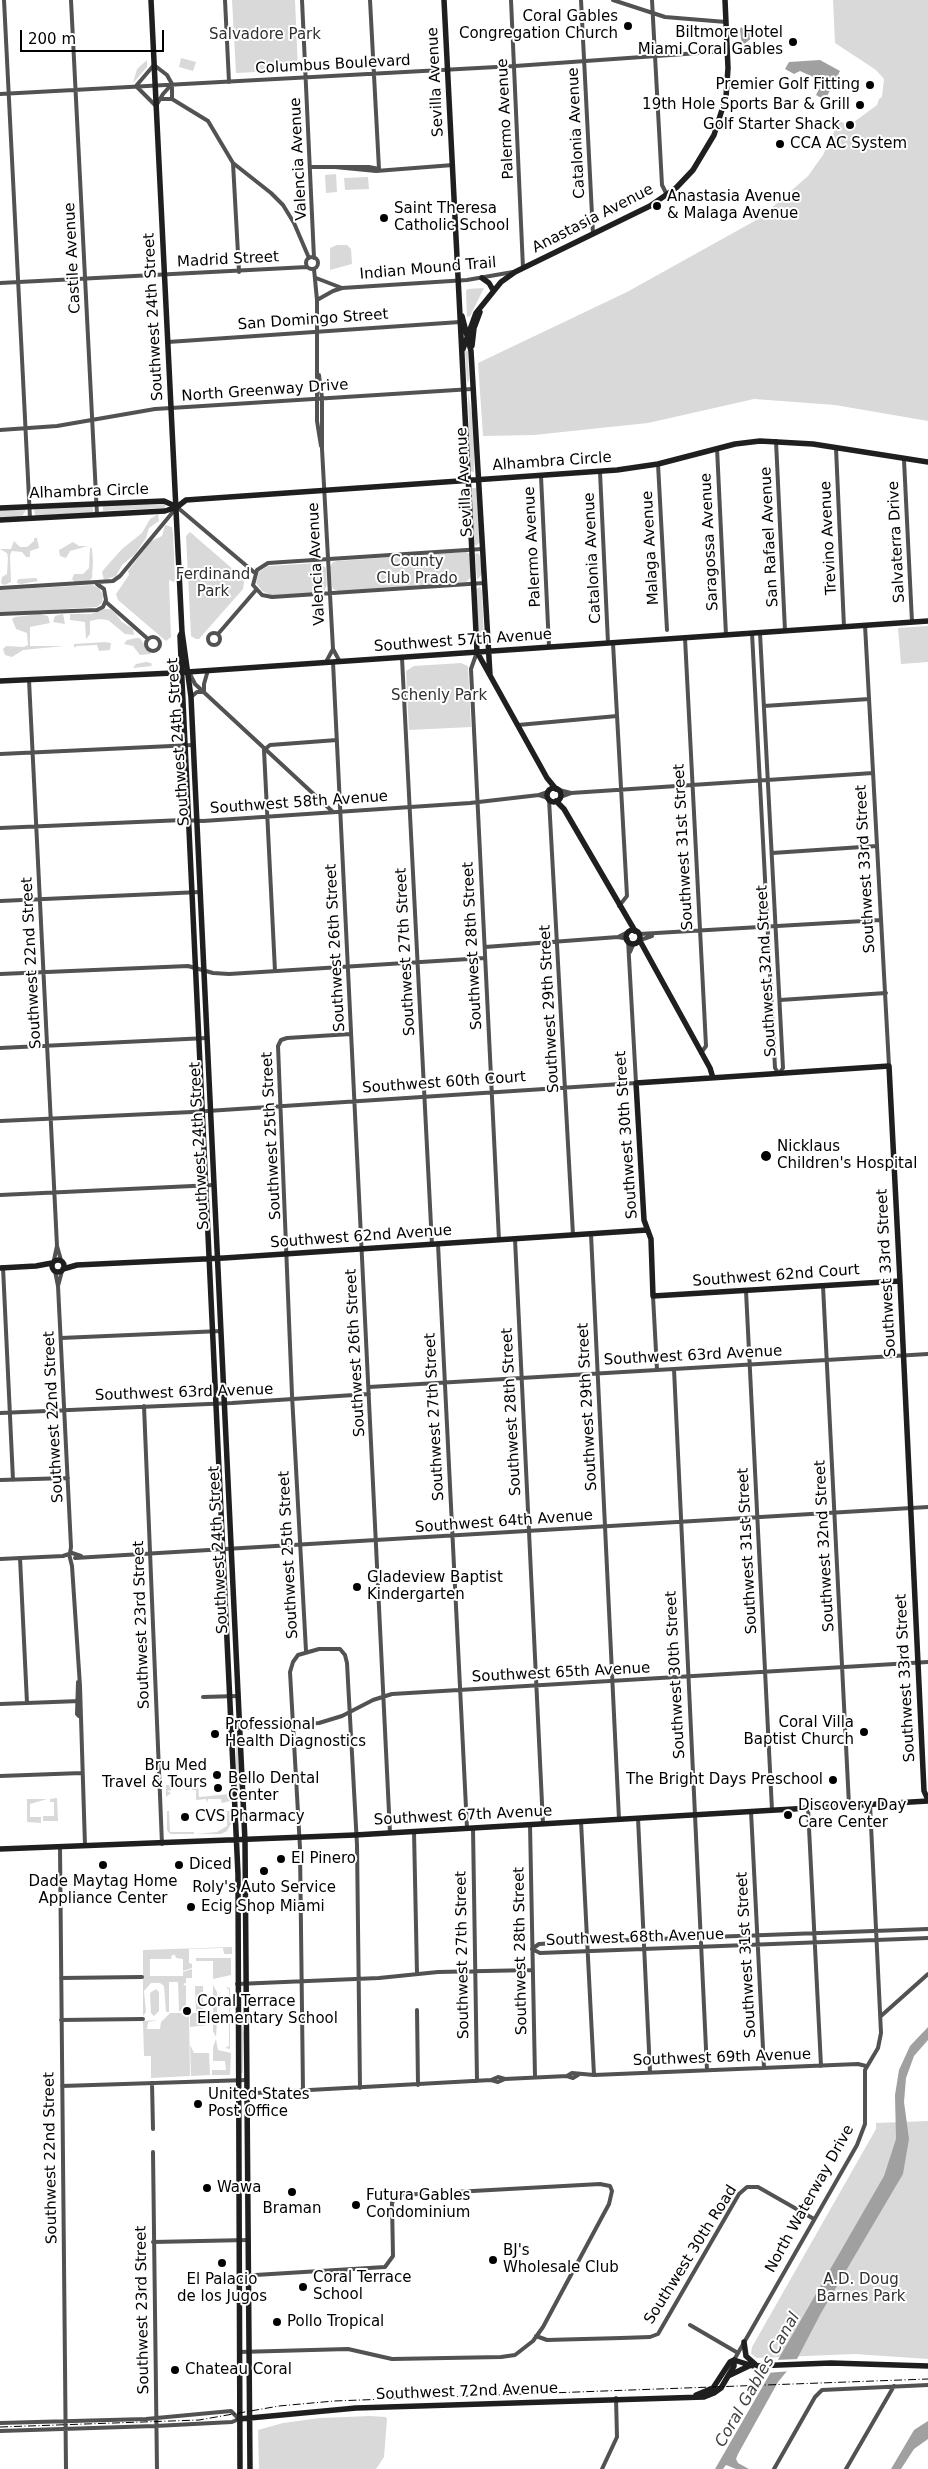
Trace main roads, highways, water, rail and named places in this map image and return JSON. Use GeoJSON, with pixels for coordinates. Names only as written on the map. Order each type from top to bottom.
{"type":"FeatureCollection","features":[{"type":"Feature","properties":{"kind":"railway"},"geometry":{"type":"LineString","coordinates":[[0,2427],[199,2420],[279,2406],[334,2401],[928,2379]]}},
{"type":"Feature","properties":{"kind":"place","name":"Coral Gables Congregation Church"},"geometry":{"type":"Point","coordinates":[628,26]}},
{"type":"Feature","properties":{"kind":"place","name":"Biltmore Hotel Miami Coral Gables"},"geometry":{"type":"Point","coordinates":[793,42]}},
{"type":"Feature","properties":{"kind":"place","name":"Premier Golf Fitting"},"geometry":{"type":"Point","coordinates":[870,85]}},
{"type":"Feature","properties":{"kind":"place","name":"19th Hole Sports Bar & Grill"},"geometry":{"type":"Point","coordinates":[860,105]}},
{"type":"Feature","properties":{"kind":"place","name":"Golf Starter Shack"},"geometry":{"type":"Point","coordinates":[850,125]}},
{"type":"Feature","properties":{"kind":"place","name":"CCA AC System"},"geometry":{"type":"Point","coordinates":[780,144]}},
{"type":"Feature","properties":{"kind":"place","name":"Anastasia Avenue & Malaga Avenue"},"geometry":{"type":"Point","coordinates":[657,206]}},
{"type":"Feature","properties":{"kind":"place","name":"Saint Theresa Catholic School"},"geometry":{"type":"Point","coordinates":[384,218]}},
{"type":"Feature","properties":{"kind":"place","name":"Nicklaus Children's Hospital"},"geometry":{"type":"Point","coordinates":[766,1156]}},
{"type":"Feature","properties":{"kind":"place","name":"Gladeview Baptist Kindergarten"},"geometry":{"type":"Point","coordinates":[357,1587]}},
{"type":"Feature","properties":{"kind":"place","name":"Coral Villa Baptist Church"},"geometry":{"type":"Point","coordinates":[864,1732]}},
{"type":"Feature","properties":{"kind":"place","name":"Professional Health Diagnostics"},"geometry":{"type":"Point","coordinates":[215,1734]}},
{"type":"Feature","properties":{"kind":"place","name":"Bru Med Travel & Tours"},"geometry":{"type":"Point","coordinates":[217,1775]}},
{"type":"Feature","properties":{"kind":"place","name":"The Bright Days Preschool"},"geometry":{"type":"Point","coordinates":[833,1780]}},
{"type":"Feature","properties":{"kind":"place","name":"Bello Dental Center"},"geometry":{"type":"Point","coordinates":[218,1788]}},
{"type":"Feature","properties":{"kind":"place","name":"Discovery Day Care Center"},"geometry":{"type":"Point","coordinates":[788,1815]}},
{"type":"Feature","properties":{"kind":"place","name":"CVS Pharmacy"},"geometry":{"type":"Point","coordinates":[185,1817]}},
{"type":"Feature","properties":{"kind":"place","name":"El Pinero"},"geometry":{"type":"Point","coordinates":[281,1859]}},
{"type":"Feature","properties":{"kind":"place","name":"Dade Maytag Home Appliance Center"},"geometry":{"type":"Point","coordinates":[103,1865]}},
{"type":"Feature","properties":{"kind":"place","name":"Diced"},"geometry":{"type":"Point","coordinates":[179,1865]}},
{"type":"Feature","properties":{"kind":"place","name":"Roly's Auto Service"},"geometry":{"type":"Point","coordinates":[264,1871]}},
{"type":"Feature","properties":{"kind":"place","name":"Ecig Shop Miami"},"geometry":{"type":"Point","coordinates":[191,1907]}},
{"type":"Feature","properties":{"kind":"place","name":"Coral Terrace Elementary School"},"geometry":{"type":"Point","coordinates":[187,2011]}},
{"type":"Feature","properties":{"kind":"place","name":"United States Post Office"},"geometry":{"type":"Point","coordinates":[198,2104]}},
{"type":"Feature","properties":{"kind":"place","name":"Wawa"},"geometry":{"type":"Point","coordinates":[207,2188]}},
{"type":"Feature","properties":{"kind":"place","name":"Braman"},"geometry":{"type":"Point","coordinates":[292,2192]}},
{"type":"Feature","properties":{"kind":"place","name":"Futura Gables Condominium"},"geometry":{"type":"Point","coordinates":[356,2205]}},
{"type":"Feature","properties":{"kind":"place","name":"BJ's Wholesale Club"},"geometry":{"type":"Point","coordinates":[493,2260]}},
{"type":"Feature","properties":{"kind":"place","name":"El Palacio de los Jugos"},"geometry":{"type":"Point","coordinates":[222,2263]}},
{"type":"Feature","properties":{"kind":"place","name":"Coral Terrace School"},"geometry":{"type":"Point","coordinates":[303,2287]}},
{"type":"Feature","properties":{"kind":"place","name":"Pollo Tropical"},"geometry":{"type":"Point","coordinates":[277,2322]}},
{"type":"Feature","properties":{"kind":"place","name":"Chateau Coral"},"geometry":{"type":"Point","coordinates":[175,2370]}},
{"type":"Feature","properties":{"kind":"park label","name":"Salvadore Park"},"geometry":{"type":"Point","coordinates":[265,35]}},
{"type":"Feature","properties":{"kind":"park label","name":"County Club Prado"},"geometry":{"type":"Point","coordinates":[417,570]}},
{"type":"Feature","properties":{"kind":"park label","name":"Ferdinand Park"},"geometry":{"type":"Point","coordinates":[213,584]}},
{"type":"Feature","properties":{"kind":"park label","name":"Schenly Park"},"geometry":{"type":"Point","coordinates":[439,696]}},
{"type":"Feature","properties":{"kind":"park label","name":"A.D. Doug Barnes Park"},"geometry":{"type":"Point","coordinates":[861,2288]}},
{"type":"Feature","properties":{"kind":"water label","name":"Coral Gables Canal"},"geometry":{"type":"Point","coordinates":[758,2380]}}]}
